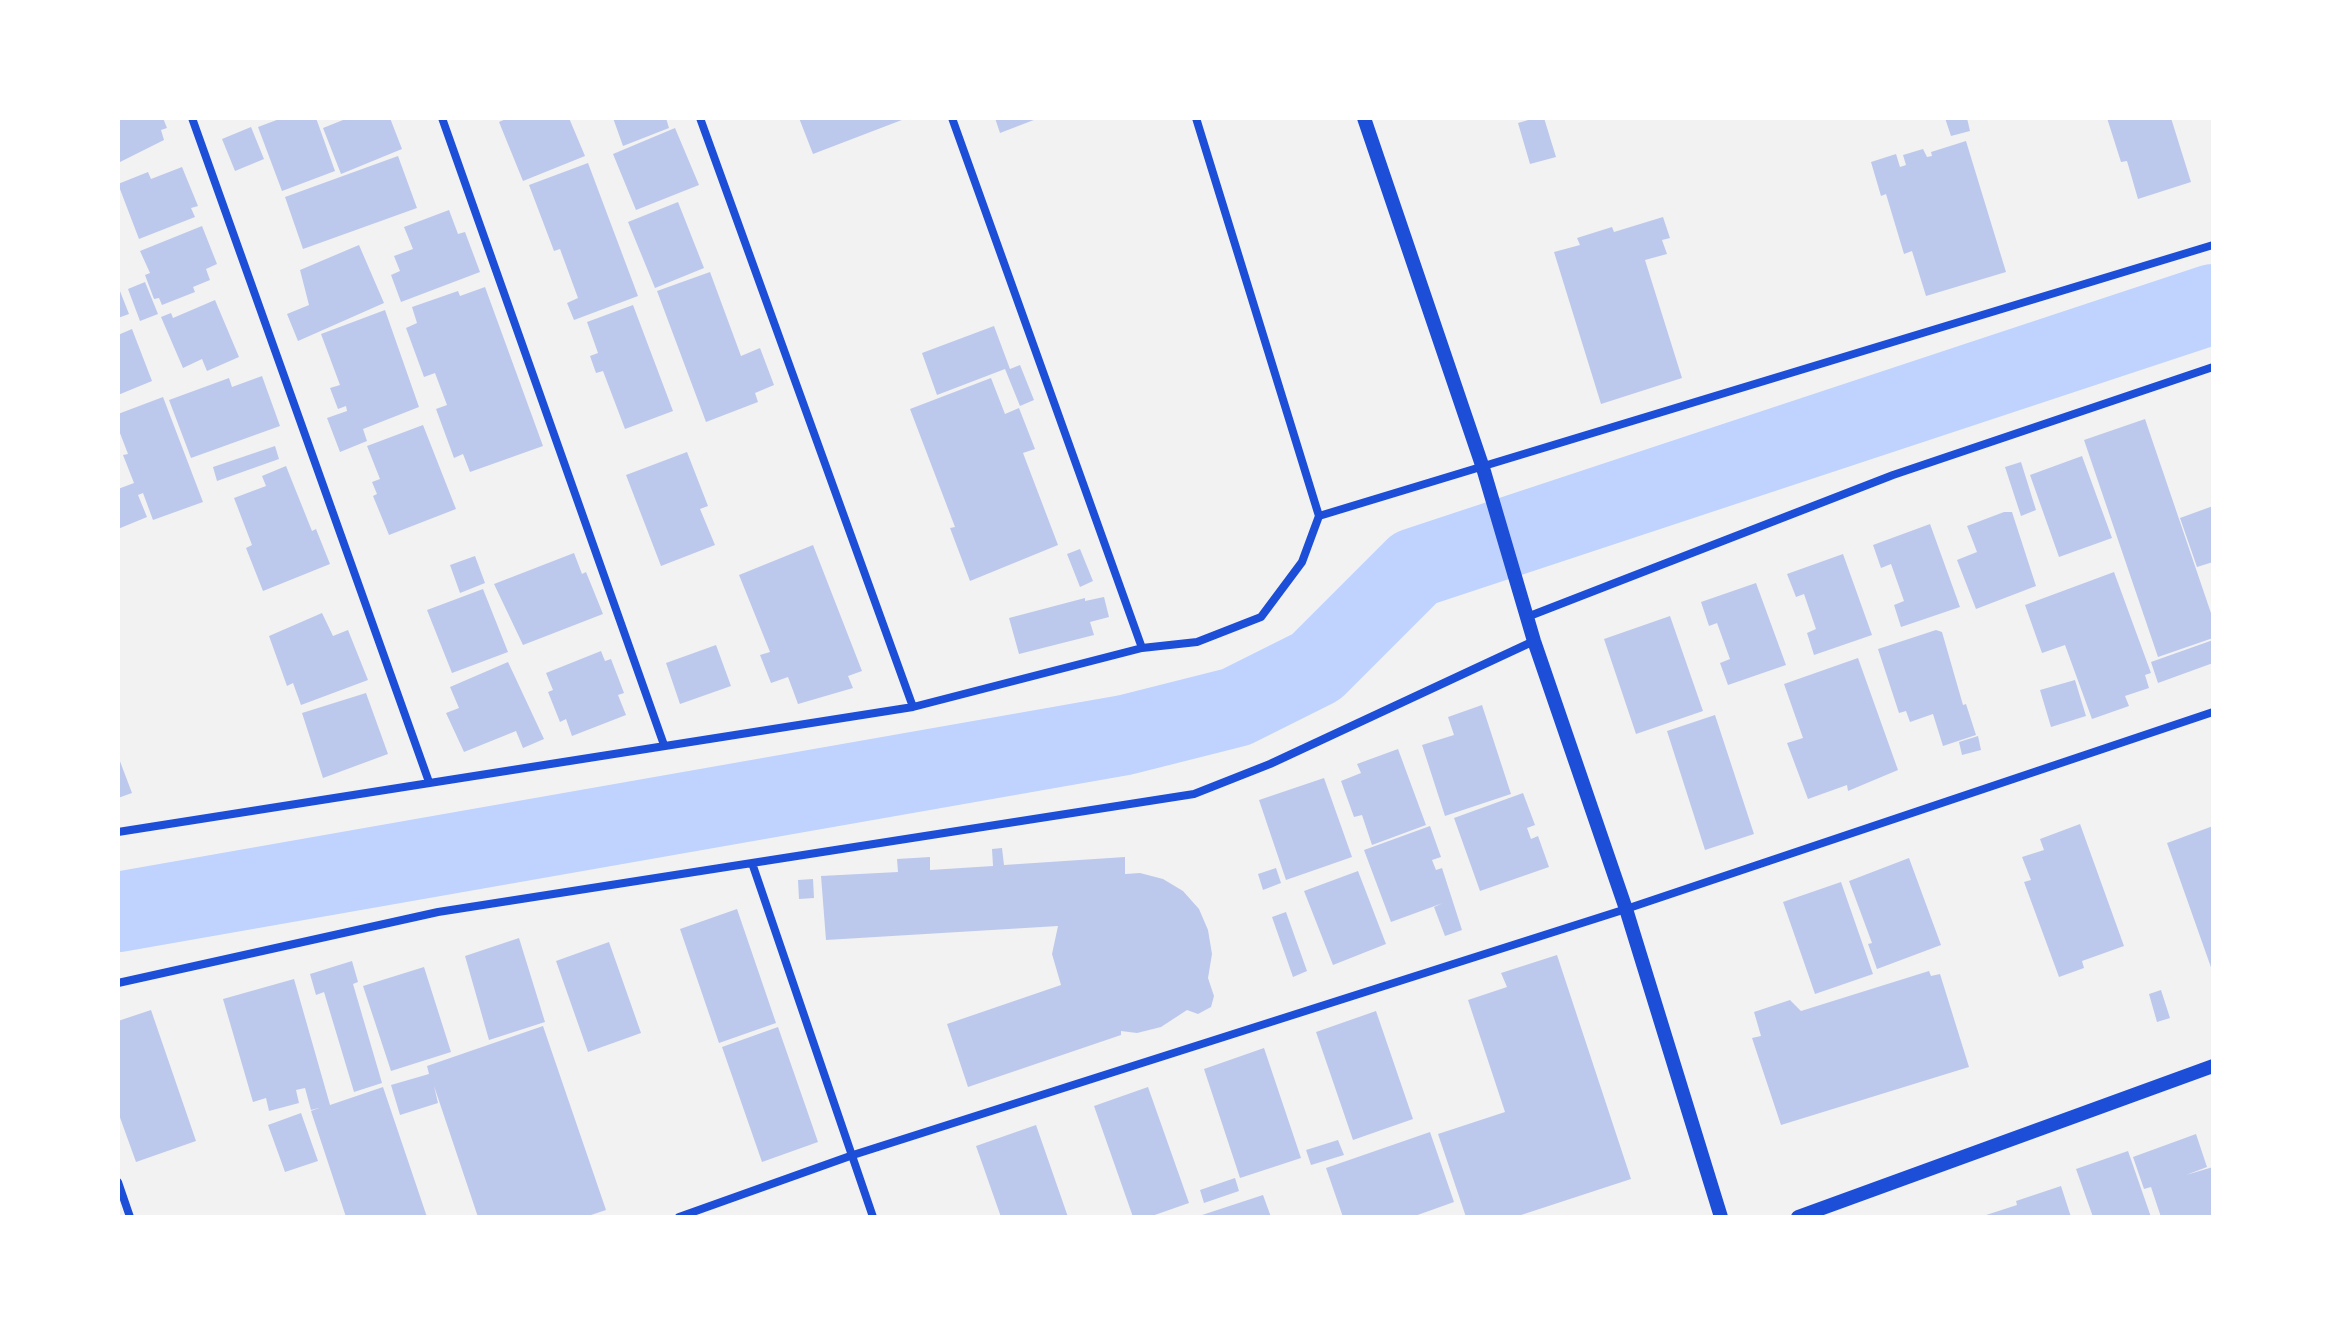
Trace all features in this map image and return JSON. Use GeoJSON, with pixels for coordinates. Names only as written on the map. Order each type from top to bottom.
{"type":"FeatureCollection","features":[{"type":"Feature","properties":{"kind":"street"},"geometry":{"type":"LineString","coordinates":[[192,118],[429,782]]}},
{"type":"Feature","properties":{"kind":"street"},"geometry":{"type":"LineString","coordinates":[[442,118],[664,745]]}},
{"type":"Feature","properties":{"kind":"street"},"geometry":{"type":"LineString","coordinates":[[700,118],[913,707]]}},
{"type":"Feature","properties":{"kind":"street"},"geometry":{"type":"LineString","coordinates":[[952,118],[1142,648]]}},
{"type":"Feature","properties":{"kind":"street"},"geometry":{"type":"LineString","coordinates":[[118,832],[913,707],[1142,648],[1197,642],[1261,617],[1302,562],[1319,516],[1196,118]]}},
{"type":"Feature","properties":{"kind":"street"},"geometry":{"type":"LineString","coordinates":[[1364,118],[1483,468],[1520,597],[1626,909],[1721,1217]]}},
{"type":"Feature","properties":{"kind":"street"},"geometry":{"type":"LineString","coordinates":[[1319,516],[2213,245]]}},
{"type":"Feature","properties":{"kind":"street"},"geometry":{"type":"LineString","coordinates":[[1527,617],[1893,475],[2213,367]]}},
{"type":"Feature","properties":{"kind":"street"},"geometry":{"type":"LineString","coordinates":[[118,983],[438,912],[1194,794],[1270,764],[1534,641]]}},
{"type":"Feature","properties":{"kind":"street"},"geometry":{"type":"LineString","coordinates":[[679,1217],[853,1155],[1626,909],[2213,712]]}},
{"type":"Feature","properties":{"kind":"street"},"geometry":{"type":"LineString","coordinates":[[752,863],[873,1217]]}},
{"type":"Feature","properties":{"kind":"street"},"geometry":{"type":"LineString","coordinates":[[1798,1217],[2213,1066]]}},
{"type":"Feature","properties":{"kind":"street"},"geometry":{"type":"LineString","coordinates":[[118,1182],[130,1217]]}},
{"type":"Feature","properties":{"kind":"building"},"geometry":{"type":"Polygon","coordinates":[[[118,118],[163,118],[167,128],[161,130],[164,140],[118,163],[118,118]]]}},
{"type":"Feature","properties":{"kind":"building"},"geometry":{"type":"Polygon","coordinates":[[[282,118],[316,118],[335,171],[282,191],[258,127],[282,118]]]}},
{"type":"Feature","properties":{"kind":"building"},"geometry":{"type":"Polygon","coordinates":[[[348,118],[390,118],[402,149],[341,174],[323,128],[348,118]]]}},
{"type":"Feature","properties":{"kind":"building"},"geometry":{"type":"Polygon","coordinates":[[[508,118],[569,118],[585,156],[523,181],[499,122],[508,118]]]}},
{"type":"Feature","properties":{"kind":"building"},"geometry":{"type":"Polygon","coordinates":[[[613,118],[666,118],[669,128],[623,146],[613,118]]]}},
{"type":"Feature","properties":{"kind":"building"},"geometry":{"type":"Polygon","coordinates":[[[799,118],[907,118],[813,154],[799,118]]]}},
{"type":"Feature","properties":{"kind":"building"},"geometry":{"type":"Polygon","coordinates":[[[995,118],[1039,118],[1000,133],[995,118]]]}},
{"type":"Feature","properties":{"kind":"building"},"geometry":{"type":"Polygon","coordinates":[[[1544,118],[1556,157],[1530,164],[1518,123],[1544,118]]]}},
{"type":"Feature","properties":{"kind":"building"},"geometry":{"type":"Polygon","coordinates":[[[1945,118],[1967,118],[1970,131],[1951,136],[1945,118]]]}},
{"type":"Feature","properties":{"kind":"building"},"geometry":{"type":"Polygon","coordinates":[[[2107,118],[2171,118],[2191,182],[2138,199],[2127,161],[2121,162],[2107,118]]]}},
{"type":"Feature","properties":{"kind":"building"},"geometry":{"type":"Polygon","coordinates":[[[251,127],[264,159],[235,171],[222,139],[251,127]]]}},
{"type":"Feature","properties":{"kind":"building"},"geometry":{"type":"Polygon","coordinates":[[[675,128],[699,185],[636,210],[613,154],[675,128]]]}},
{"type":"Feature","properties":{"kind":"building"},"geometry":{"type":"Polygon","coordinates":[[[1966,141],[2006,272],[1926,296],[1912,251],[1904,254],[1886,194],[1881,196],[1871,162],[1896,154],[1900,167],[1906,165],[1903,155],[1923,149],[1927,157],[1932,156],[1931,152],[1966,141]]]}},
{"type":"Feature","properties":{"kind":"building"},"geometry":{"type":"Polygon","coordinates":[[[398,156],[417,208],[303,249],[285,197],[398,156]]]}},
{"type":"Feature","properties":{"kind":"building"},"geometry":{"type":"Polygon","coordinates":[[[588,163],[638,296],[574,320],[567,303],[578,298],[560,249],[554,251],[529,185],[588,163]]]}},
{"type":"Feature","properties":{"kind":"building"},"geometry":{"type":"Polygon","coordinates":[[[182,167],[198,206],[191,208],[195,217],[139,239],[118,184],[148,172],[151,179],[182,167]]]}},
{"type":"Feature","properties":{"kind":"building"},"geometry":{"type":"Polygon","coordinates":[[[678,202],[704,268],[655,288],[628,222],[678,202]]]}},
{"type":"Feature","properties":{"kind":"building"},"geometry":{"type":"Polygon","coordinates":[[[449,210],[458,234],[465,232],[480,272],[401,302],[391,275],[400,271],[394,256],[413,249],[404,227],[449,210]]]}},
{"type":"Feature","properties":{"kind":"building"},"geometry":{"type":"Polygon","coordinates":[[[1663,217],[1670,238],[1662,240],[1667,254],[1645,260],[1682,378],[1601,404],[1554,252],[1580,245],[1577,238],[1612,227],[1614,232],[1663,217]]]}},
{"type":"Feature","properties":{"kind":"building"},"geometry":{"type":"Polygon","coordinates":[[[202,226],[217,264],[206,269],[210,280],[193,287],[195,292],[162,305],[159,298],[154,299],[145,275],[150,273],[140,251],[202,226]]]}},
{"type":"Feature","properties":{"kind":"building"},"geometry":{"type":"Polygon","coordinates":[[[359,245],[384,303],[298,341],[287,314],[309,305],[300,270],[359,245]]]}},
{"type":"Feature","properties":{"kind":"building"},"geometry":{"type":"Polygon","coordinates":[[[710,272],[741,356],[760,348],[774,385],[755,393],[758,402],[706,422],[657,291],[710,272]]]}},
{"type":"Feature","properties":{"kind":"building"},"geometry":{"type":"Polygon","coordinates":[[[145,282],[158,314],[140,321],[128,289],[145,282]]]}},
{"type":"Feature","properties":{"kind":"building"},"geometry":{"type":"Polygon","coordinates":[[[118,286],[129,314],[118,318],[118,286]]]}},
{"type":"Feature","properties":{"kind":"building"},"geometry":{"type":"Polygon","coordinates":[[[485,287],[543,446],[470,472],[463,454],[454,458],[436,409],[447,405],[435,373],[424,377],[406,328],[417,323],[412,307],[458,291],[460,296],[485,287]]]}},
{"type":"Feature","properties":{"kind":"building"},"geometry":{"type":"Polygon","coordinates":[[[215,300],[239,357],[207,371],[202,359],[183,368],[161,317],[171,313],[173,318],[215,300]]]}},
{"type":"Feature","properties":{"kind":"building"},"geometry":{"type":"Polygon","coordinates":[[[633,305],[673,411],[625,429],[603,371],[596,373],[590,356],[598,353],[587,322],[633,305]]]}},
{"type":"Feature","properties":{"kind":"building"},"geometry":{"type":"Polygon","coordinates":[[[385,310],[419,407],[363,429],[367,441],[340,452],[327,418],[347,411],[346,406],[338,409],[330,388],[340,385],[321,334],[385,310]]]}},
{"type":"Feature","properties":{"kind":"building"},"geometry":{"type":"Polygon","coordinates":[[[994,326],[1010,369],[1020,365],[1034,400],[1020,406],[1005,369],[937,395],[922,353],[994,326]]]}},
{"type":"Feature","properties":{"kind":"building"},"geometry":{"type":"Polygon","coordinates":[[[132,329],[152,381],[118,395],[118,335],[132,329]]]}},
{"type":"Feature","properties":{"kind":"building"},"geometry":{"type":"Polygon","coordinates":[[[262,376],[280,426],[191,458],[169,400],[229,378],[232,387],[262,376]]]}},
{"type":"Feature","properties":{"kind":"building"},"geometry":{"type":"Polygon","coordinates":[[[991,378],[1005,414],[1019,408],[1035,449],[1023,453],[1058,545],[970,581],[950,528],[955,527],[910,409],[991,378]]]}},
{"type":"Feature","properties":{"kind":"building"},"geometry":{"type":"Polygon","coordinates":[[[163,397],[203,502],[153,520],[143,493],[138,495],[147,517],[118,529],[118,489],[134,483],[123,455],[128,454],[118,428],[118,414],[163,397]]]}},
{"type":"Feature","properties":{"kind":"building"},"geometry":{"type":"Polygon","coordinates":[[[2145,419],[2213,619],[2213,638],[2158,657],[2084,440],[2145,419]]]}},
{"type":"Feature","properties":{"kind":"building"},"geometry":{"type":"Polygon","coordinates":[[[423,425],[456,509],[389,535],[373,496],[377,494],[372,482],[380,479],[367,446],[423,425]]]}},
{"type":"Feature","properties":{"kind":"building"},"geometry":{"type":"Polygon","coordinates":[[[275,446],[279,459],[217,481],[213,467],[275,446]]]}},
{"type":"Feature","properties":{"kind":"building"},"geometry":{"type":"Polygon","coordinates":[[[687,452],[708,506],[700,509],[715,545],[661,566],[626,475],[687,452]]]}},
{"type":"Feature","properties":{"kind":"building"},"geometry":{"type":"Polygon","coordinates":[[[2082,456],[2112,538],[2059,557],[2030,475],[2082,456]]]}},
{"type":"Feature","properties":{"kind":"building"},"geometry":{"type":"Polygon","coordinates":[[[2021,462],[2036,510],[2021,516],[2005,467],[2021,462]]]}},
{"type":"Feature","properties":{"kind":"building"},"geometry":{"type":"Polygon","coordinates":[[[286,466],[312,531],[316,529],[330,564],[263,591],[246,548],[252,545],[234,498],[266,486],[262,476],[286,466]]]}},
{"type":"Feature","properties":{"kind":"building"},"geometry":{"type":"Polygon","coordinates":[[[2213,506],[2213,562],[2197,567],[2180,518],[2213,506]]]}},
{"type":"Feature","properties":{"kind":"building"},"geometry":{"type":"Polygon","coordinates":[[[2012,512],[2036,586],[1976,609],[1957,560],[1977,552],[1967,526],[2012,512]]]}},
{"type":"Feature","properties":{"kind":"building"},"geometry":{"type":"Polygon","coordinates":[[[1930,524],[1960,607],[1901,627],[1894,605],[1904,601],[1891,564],[1881,568],[1873,545],[1930,524]]]}},
{"type":"Feature","properties":{"kind":"building"},"geometry":{"type":"Polygon","coordinates":[[[813,545],[862,671],[848,676],[853,688],[798,704],[788,677],[771,683],[760,655],[770,652],[739,575],[813,545]]]}},
{"type":"Feature","properties":{"kind":"building"},"geometry":{"type":"Polygon","coordinates":[[[1080,549],[1093,581],[1080,587],[1067,554],[1080,549]]]}},
{"type":"Feature","properties":{"kind":"building"},"geometry":{"type":"Polygon","coordinates":[[[574,553],[582,574],[586,572],[603,614],[523,645],[494,584],[574,553]]]}},
{"type":"Feature","properties":{"kind":"building"},"geometry":{"type":"Polygon","coordinates":[[[1843,554],[1872,635],[1814,655],[1807,633],[1816,629],[1804,594],[1796,597],[1787,574],[1843,554]]]}},
{"type":"Feature","properties":{"kind":"building"},"geometry":{"type":"Polygon","coordinates":[[[475,556],[485,583],[460,593],[450,565],[475,556]]]}},
{"type":"Feature","properties":{"kind":"building"},"geometry":{"type":"Polygon","coordinates":[[[2114,572],[2151,673],[2145,675],[2149,688],[2125,696],[2129,706],[2092,719],[2065,645],[2042,653],[2025,605],[2114,572]]]}},
{"type":"Feature","properties":{"kind":"building"},"geometry":{"type":"Polygon","coordinates":[[[1756,583],[1786,665],[1728,685],[1720,663],[1730,659],[1717,623],[1709,626],[1701,602],[1756,583]]]}},
{"type":"Feature","properties":{"kind":"building"},"geometry":{"type":"Polygon","coordinates":[[[483,589],[508,652],[452,673],[427,610],[483,589]]]}},
{"type":"Feature","properties":{"kind":"building"},"geometry":{"type":"Polygon","coordinates":[[[1104,597],[1109,617],[1090,622],[1094,635],[1019,654],[1009,618],[1085,598],[1085,601],[1104,597]]]}},
{"type":"Feature","properties":{"kind":"building"},"geometry":{"type":"Polygon","coordinates":[[[322,613],[333,636],[348,630],[368,680],[301,705],[293,683],[287,686],[269,636],[322,613]]]}},
{"type":"Feature","properties":{"kind":"building"},"geometry":{"type":"Polygon","coordinates":[[[1670,616],[1703,711],[1636,734],[1604,639],[1670,616]]]}},
{"type":"Feature","properties":{"kind":"building"},"geometry":{"type":"Polygon","coordinates":[[[1936,630],[1942,632],[1963,705],[1966,704],[1976,735],[1943,746],[1933,714],[1910,722],[1906,711],[1899,713],[1878,649],[1936,630]]]}},
{"type":"Feature","properties":{"kind":"building"},"geometry":{"type":"Polygon","coordinates":[[[2213,640],[2213,663],[2158,683],[2151,662],[2213,640]]]}},
{"type":"Feature","properties":{"kind":"building"},"geometry":{"type":"Polygon","coordinates":[[[716,645],[731,686],[680,704],[666,663],[716,645]]]}},
{"type":"Feature","properties":{"kind":"building"},"geometry":{"type":"Polygon","coordinates":[[[601,651],[605,661],[611,659],[624,693],[618,695],[626,715],[572,736],[566,719],[560,722],[548,692],[553,690],[546,673],[601,651]]]}},
{"type":"Feature","properties":{"kind":"building"},"geometry":{"type":"Polygon","coordinates":[[[1858,658],[1898,770],[1848,791],[1847,785],[1808,799],[1787,743],[1803,738],[1784,684],[1858,658]]]}},
{"type":"Feature","properties":{"kind":"building"},"geometry":{"type":"Polygon","coordinates":[[[508,662],[544,739],[523,748],[516,731],[464,752],[446,713],[459,708],[450,687],[508,662]]]}},
{"type":"Feature","properties":{"kind":"building"},"geometry":{"type":"Polygon","coordinates":[[[2075,680],[2086,716],[2051,727],[2040,690],[2075,680]]]}},
{"type":"Feature","properties":{"kind":"building"},"geometry":{"type":"Polygon","coordinates":[[[366,693],[388,754],[323,778],[302,713],[366,693]]]}},
{"type":"Feature","properties":{"kind":"building"},"geometry":{"type":"Polygon","coordinates":[[[1482,705],[1511,794],[1445,816],[1422,745],[1454,735],[1448,717],[1482,705]]]}},
{"type":"Feature","properties":{"kind":"building"},"geometry":{"type":"Polygon","coordinates":[[[1715,715],[1754,834],[1705,850],[1667,731],[1715,715]]]}},
{"type":"Feature","properties":{"kind":"building"},"geometry":{"type":"Polygon","coordinates":[[[1978,736],[1981,750],[1962,755],[1959,742],[1978,736]]]}},
{"type":"Feature","properties":{"kind":"building"},"geometry":{"type":"Polygon","coordinates":[[[1398,749],[1426,825],[1372,845],[1362,815],[1354,817],[1341,781],[1361,773],[1357,764],[1398,749]]]}},
{"type":"Feature","properties":{"kind":"building"},"geometry":{"type":"Polygon","coordinates":[[[118,756],[132,793],[118,798],[118,756]]]}},
{"type":"Feature","properties":{"kind":"building"},"geometry":{"type":"Polygon","coordinates":[[[1324,778],[1352,857],[1286,880],[1259,800],[1324,778]]]}},
{"type":"Feature","properties":{"kind":"building"},"geometry":{"type":"Polygon","coordinates":[[[1523,793],[1535,825],[1527,828],[1531,839],[1538,836],[1549,867],[1480,891],[1454,818],[1523,793]]]}},
{"type":"Feature","properties":{"kind":"building"},"geometry":{"type":"Polygon","coordinates":[[[2080,824],[2124,946],[2082,961],[2084,968],[2059,977],[2024,882],[2031,880],[2022,857],[2044,850],[2040,839],[2080,824]]]}},
{"type":"Feature","properties":{"kind":"building"},"geometry":{"type":"Polygon","coordinates":[[[1430,826],[1441,857],[1432,860],[1436,870],[1442,868],[1462,930],[1445,936],[1434,907],[1443,903],[1391,922],[1364,850],[1430,826]]]}},
{"type":"Feature","properties":{"kind":"building"},"geometry":{"type":"Polygon","coordinates":[[[2213,826],[2213,973],[2167,843],[2213,826]]]}},
{"type":"Feature","properties":{"kind":"building"},"geometry":{"type":"Polygon","coordinates":[[[1002,848],[1004,865],[1125,857],[1125,874],[1140,873],[1163,879],[1183,891],[1199,909],[1208,930],[1212,954],[1208,978],[1214,996],[1211,1007],[1198,1014],[1187,1010],[1161,1027],[1137,1033],[1121,1031],[1121,1035],[968,1087],[947,1024],[1061,985],[1052,954],[1058,926],[826,940],[821,876],[898,872],[897,859],[930,857],[930,870],[993,866],[992,849],[1002,848]]]}},
{"type":"Feature","properties":{"kind":"building"},"geometry":{"type":"Polygon","coordinates":[[[1909,858],[1941,945],[1877,969],[1868,944],[1872,943],[1849,881],[1909,858]]]}},
{"type":"Feature","properties":{"kind":"building"},"geometry":{"type":"Polygon","coordinates":[[[1276,868],[1281,883],[1263,890],[1258,874],[1276,868]]]}},
{"type":"Feature","properties":{"kind":"building"},"geometry":{"type":"Polygon","coordinates":[[[1358,871],[1386,944],[1333,965],[1304,891],[1358,871]]]}},
{"type":"Feature","properties":{"kind":"building"},"geometry":{"type":"Polygon","coordinates":[[[813,879],[814,898],[799,899],[798,880],[813,879]]]}},
{"type":"Feature","properties":{"kind":"building"},"geometry":{"type":"Polygon","coordinates":[[[1841,882],[1873,974],[1815,994],[1783,902],[1841,882]]]}},
{"type":"Feature","properties":{"kind":"building"},"geometry":{"type":"Polygon","coordinates":[[[737,909],[776,1023],[719,1043],[680,929],[737,909]]]}},
{"type":"Feature","properties":{"kind":"building"},"geometry":{"type":"Polygon","coordinates":[[[1286,912],[1307,971],[1293,977],[1272,917],[1286,912]]]}},
{"type":"Feature","properties":{"kind":"building"},"geometry":{"type":"Polygon","coordinates":[[[519,938],[545,1022],[489,1040],[465,956],[519,938]]]}},
{"type":"Feature","properties":{"kind":"building"},"geometry":{"type":"Polygon","coordinates":[[[609,942],[641,1033],[588,1052],[556,961],[609,942]]]}},
{"type":"Feature","properties":{"kind":"building"},"geometry":{"type":"Polygon","coordinates":[[[1557,955],[1631,1179],[1515,1217],[1466,1217],[1438,1134],[1505,1112],[1468,1000],[1507,987],[1501,973],[1557,955]]]}},
{"type":"Feature","properties":{"kind":"building"},"geometry":{"type":"Polygon","coordinates":[[[352,961],[358,982],[353,984],[382,1083],[354,1092],[324,992],[316,995],[310,974],[352,961]]]}},
{"type":"Feature","properties":{"kind":"building"},"geometry":{"type":"Polygon","coordinates":[[[424,967],[451,1052],[391,1071],[363,986],[424,967]]]}},
{"type":"Feature","properties":{"kind":"building"},"geometry":{"type":"Polygon","coordinates":[[[1929,971],[1931,976],[1940,974],[1969,1067],[1781,1125],[1752,1038],[1761,1036],[1754,1012],[1790,1000],[1801,1011],[1929,971]]]}},
{"type":"Feature","properties":{"kind":"building"},"geometry":{"type":"Polygon","coordinates":[[[294,979],[330,1105],[383,1087],[427,1217],[346,1217],[311,1111],[319,1108],[311,1110],[305,1088],[296,1090],[299,1103],[269,1111],[266,1098],[253,1102],[223,999],[294,979]]]}},
{"type":"Feature","properties":{"kind":"building"},"geometry":{"type":"Polygon","coordinates":[[[2161,990],[2170,1018],[2157,1022],[2149,994],[2161,990]]]}},
{"type":"Feature","properties":{"kind":"building"},"geometry":{"type":"Polygon","coordinates":[[[151,1010],[196,1141],[136,1162],[118,1112],[118,1021],[151,1010]]]}},
{"type":"Feature","properties":{"kind":"building"},"geometry":{"type":"Polygon","coordinates":[[[1376,1011],[1413,1119],[1353,1140],[1316,1032],[1376,1011]]]}},
{"type":"Feature","properties":{"kind":"building"},"geometry":{"type":"Polygon","coordinates":[[[543,1026],[606,1210],[585,1217],[478,1217],[434,1086],[438,1103],[400,1115],[391,1085],[429,1074],[427,1066],[543,1026]]]}},
{"type":"Feature","properties":{"kind":"building"},"geometry":{"type":"Polygon","coordinates":[[[778,1027],[818,1142],[762,1162],[722,1047],[778,1027]]]}},
{"type":"Feature","properties":{"kind":"building"},"geometry":{"type":"Polygon","coordinates":[[[1264,1048],[1301,1158],[1240,1178],[1204,1069],[1264,1048]]]}},
{"type":"Feature","properties":{"kind":"building"},"geometry":{"type":"Polygon","coordinates":[[[1148,1087],[1189,1203],[1149,1217],[1133,1217],[1094,1106],[1148,1087]]]}},
{"type":"Feature","properties":{"kind":"building"},"geometry":{"type":"Polygon","coordinates":[[[301,1113],[318,1161],[285,1172],[268,1125],[301,1113]]]}},
{"type":"Feature","properties":{"kind":"building"},"geometry":{"type":"Polygon","coordinates":[[[1036,1125],[1068,1217],[1001,1217],[976,1146],[1036,1125]]]}},
{"type":"Feature","properties":{"kind":"building"},"geometry":{"type":"Polygon","coordinates":[[[1430,1132],[1454,1202],[1412,1217],[1343,1217],[1326,1168],[1430,1132]]]}},
{"type":"Feature","properties":{"kind":"building"},"geometry":{"type":"Polygon","coordinates":[[[2196,1134],[2207,1167],[2186,1175],[2213,1167],[2213,1217],[2161,1217],[2151,1187],[2144,1189],[2133,1157],[2196,1134]]]}},
{"type":"Feature","properties":{"kind":"building"},"geometry":{"type":"Polygon","coordinates":[[[1338,1140],[1344,1155],[1311,1165],[1306,1150],[1338,1140]]]}},
{"type":"Feature","properties":{"kind":"building"},"geometry":{"type":"Polygon","coordinates":[[[2128,1151],[2151,1217],[2093,1217],[2076,1169],[2128,1151]]]}},
{"type":"Feature","properties":{"kind":"building"},"geometry":{"type":"Polygon","coordinates":[[[1235,1178],[1239,1191],[1204,1203],[1200,1190],[1235,1178]]]}},
{"type":"Feature","properties":{"kind":"building"},"geometry":{"type":"Polygon","coordinates":[[[2061,1186],[2071,1217],[1980,1217],[2017,1205],[2016,1201],[2061,1186]]]}},
{"type":"Feature","properties":{"kind":"building"},"geometry":{"type":"Polygon","coordinates":[[[1263,1195],[1271,1217],[1199,1217],[1199,1216],[1263,1195]]]}},
{"type":"Feature","properties":{"kind":"waterway"},"geometry":{"type":"LineString","coordinates":[[118,912],[1125,735],[1236,707],[1316,667],[1415,568],[2213,304]]}}]}
